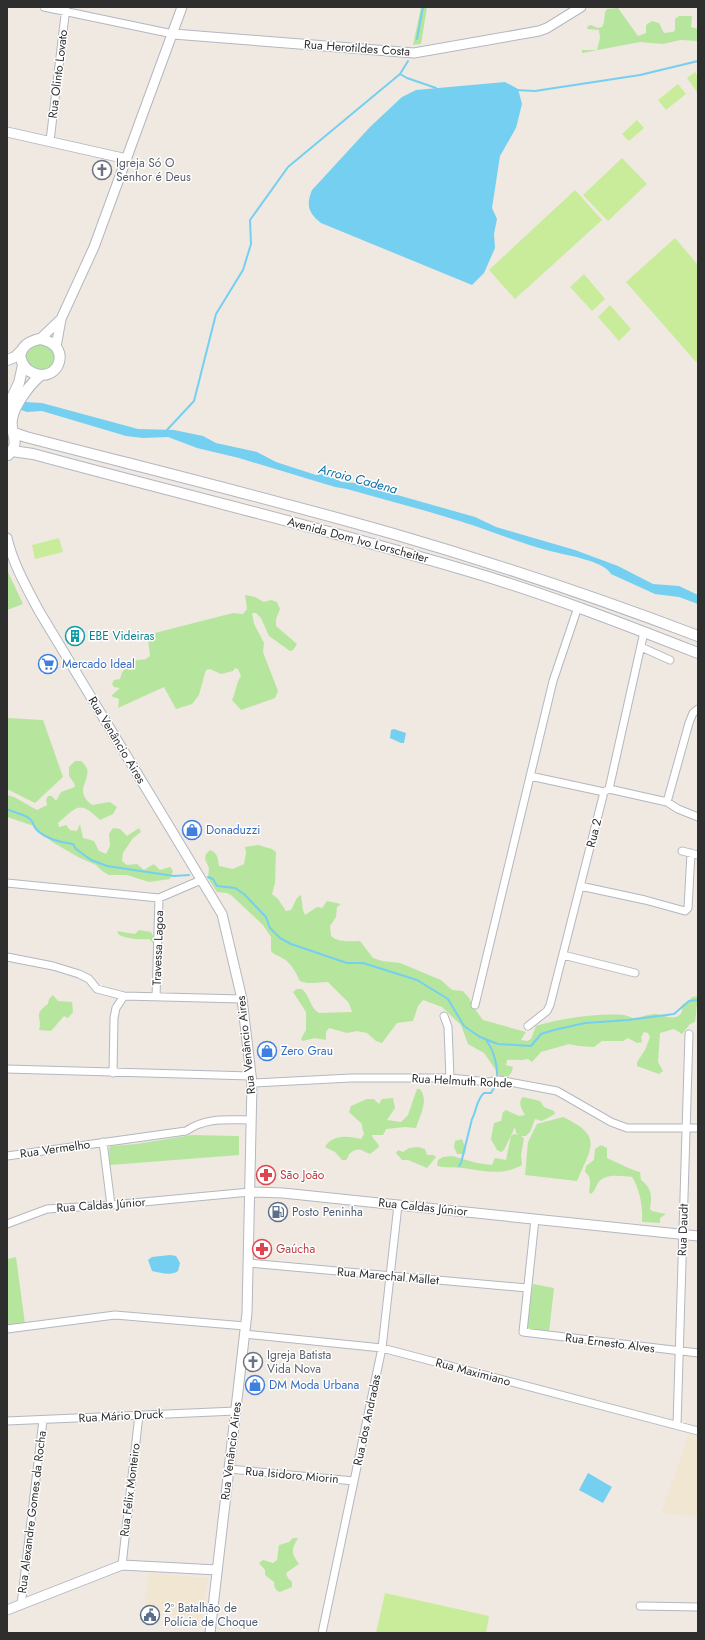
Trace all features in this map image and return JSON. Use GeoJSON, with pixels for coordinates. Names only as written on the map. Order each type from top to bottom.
{"type":"FeatureCollection","features":[{"type":"Feature","properties":{"kind":"main road"},"geometry":{"type":"LineString","coordinates":[[7,360],[15,357],[28,342],[40,339],[49,342],[56,347],[60,356],[58,366],[51,372],[40,375],[21,390]]}},
{"type":"Feature","properties":{"kind":"main road"},"geometry":{"type":"LineString","coordinates":[[9,453],[16,439],[11,428],[12,419],[10,411],[21,390],[23,366],[20,356],[21,351]]}},
{"type":"Feature","properties":{"kind":"main road"},"geometry":{"type":"LineString","coordinates":[[23,366],[30,372],[40,375]]}},
{"type":"Feature","properties":{"kind":"main road","name":"Avenida Dom Ivo Lorscheiter"},"geometry":{"type":"LineString","coordinates":[[11,428],[26,437],[395,534],[583,594],[698,636]]}},
{"type":"Feature","properties":{"kind":"main road","name":"Avenida Dom Ivo Lorscheiter"},"geometry":{"type":"LineString","coordinates":[[9,453],[33,454],[320,529],[466,570],[578,607],[698,653]]}},
{"type":"Feature","properties":{"kind":"street"},"geometry":{"type":"LineString","coordinates":[[44,7],[66,9],[173,34]]}},
{"type":"Feature","properties":{"kind":"street"},"geometry":{"type":"LineString","coordinates":[[56,347],[61,319],[94,248],[182,7]]}},
{"type":"Feature","properties":{"kind":"street","name":"Rua Herotildes Costa"},"geometry":{"type":"LineString","coordinates":[[173,34],[414,53],[539,31],[581,7]]}},
{"type":"Feature","properties":{"kind":"street","name":"Rua Olinto Lovato"},"geometry":{"type":"LineString","coordinates":[[50,142],[66,9]]}},
{"type":"Feature","properties":{"kind":"street"},"geometry":{"type":"LineString","coordinates":[[7,132],[127,159]]}},
{"type":"Feature","properties":{"kind":"street"},"geometry":{"type":"LineString","coordinates":[[40,339],[61,319]]}},
{"type":"Feature","properties":{"kind":"street","name":"Rua Venâncio Aires"},"geometry":{"type":"LineString","coordinates":[[7,538],[17,566],[39,611],[222,914],[242,1000],[252,1080],[245,1330],[210,1633]]}},
{"type":"Feature","properties":{"kind":"street"},"geometry":{"type":"LineString","coordinates":[[476,1005],[553,681],[578,607]]}},
{"type":"Feature","properties":{"kind":"street","name":"Rua 2"},"geometry":{"type":"LineString","coordinates":[[528,1026],[547,1011],[550,1005],[580,886],[607,790],[644,632]]}},
{"type":"Feature","properties":{"kind":"street"},"geometry":{"type":"LineString","coordinates":[[640,647],[670,660]]}},
{"type":"Feature","properties":{"kind":"street"},"geometry":{"type":"LineString","coordinates":[[667,802],[688,723],[698,709]]}},
{"type":"Feature","properties":{"kind":"street"},"geometry":{"type":"LineString","coordinates":[[530,776],[667,802],[678,809],[698,817]]}},
{"type":"Feature","properties":{"kind":"street"},"geometry":{"type":"LineString","coordinates":[[580,886],[645,900],[685,911],[688,908],[695,854],[682,851]]}},
{"type":"Feature","properties":{"kind":"street"},"geometry":{"type":"LineString","coordinates":[[7,883],[159,898],[201,880]]}},
{"type":"Feature","properties":{"kind":"street","name":"Travessa Lagoa"},"geometry":{"type":"LineString","coordinates":[[156,997],[159,898]]}},
{"type":"Feature","properties":{"kind":"street"},"geometry":{"type":"LineString","coordinates":[[563,956],[635,973]]}},
{"type":"Feature","properties":{"kind":"street"},"geometry":{"type":"LineString","coordinates":[[7,958],[53,966],[79,974],[89,980],[97,989],[124,996],[242,1000]]}},
{"type":"Feature","properties":{"kind":"street"},"geometry":{"type":"LineString","coordinates":[[113,1073],[114,1018],[116,1008],[124,996]]}},
{"type":"Feature","properties":{"kind":"street"},"geometry":{"type":"LineString","coordinates":[[444,1016],[448,1027],[450,1078]]}},
{"type":"Feature","properties":{"kind":"street","name":"Rua Daudt"},"geometry":{"type":"LineString","coordinates":[[677,1425],[689,1034]]}},
{"type":"Feature","properties":{"kind":"street","name":"Rua Helmuth Rohde"},"geometry":{"type":"LineString","coordinates":[[7,1069],[252,1080],[450,1078],[496,1081],[557,1091],[611,1122],[627,1128],[698,1128]]}},
{"type":"Feature","properties":{"kind":"street","name":"Rua Vermelho"},"geometry":{"type":"LineString","coordinates":[[7,1156],[186,1131],[196,1124],[210,1121],[251,1120]]}},
{"type":"Feature","properties":{"kind":"street"},"geometry":{"type":"LineString","coordinates":[[104,1142],[110,1205]]}},
{"type":"Feature","properties":{"kind":"street","name":"Rua Caldas Júnior"},"geometry":{"type":"LineString","coordinates":[[7,1224],[47,1209],[110,1205],[250,1192],[398,1204],[698,1236]]}},
{"type":"Feature","properties":{"kind":"street","name":"Rua dos Andradas"},"geometry":{"type":"LineString","coordinates":[[322,1633],[382,1348],[398,1204]]}},
{"type":"Feature","properties":{"kind":"street"},"geometry":{"type":"LineString","coordinates":[[528,1288],[535,1219]]}},
{"type":"Feature","properties":{"kind":"street","name":"Rua Marechal Mallet"},"geometry":{"type":"LineString","coordinates":[[248,1264],[528,1288]]}},
{"type":"Feature","properties":{"kind":"street","name":"Rua Ernesto Alves"},"geometry":{"type":"LineString","coordinates":[[528,1288],[523,1332],[698,1353]]}},
{"type":"Feature","properties":{"kind":"street","name":"Rua Maximiano"},"geometry":{"type":"LineString","coordinates":[[7,1329],[115,1315],[382,1348],[698,1431]]}},
{"type":"Feature","properties":{"kind":"street","name":"Rua Mário Druck"},"geometry":{"type":"LineString","coordinates":[[7,1421],[236,1410]]}},
{"type":"Feature","properties":{"kind":"street","name":"Rua Félix Monteiro"},"geometry":{"type":"LineString","coordinates":[[122,1565],[139,1415]]}},
{"type":"Feature","properties":{"kind":"street","name":"Rua Alexandre Gomes da Rocha"},"geometry":{"type":"LineString","coordinates":[[21,1605],[43,1420]]}},
{"type":"Feature","properties":{"kind":"street","name":"Rua Isidoro Miorin"},"geometry":{"type":"LineString","coordinates":[[229,1469],[354,1481]]}},
{"type":"Feature","properties":{"kind":"street"},"geometry":{"type":"LineString","coordinates":[[7,1610],[122,1565],[218,1570]]}},
{"type":"Feature","properties":{"kind":"street"},"geometry":{"type":"LineString","coordinates":[[640,1606],[698,1607]]}},
{"type":"Feature","properties":{"kind":"shaded area"},"geometry":{"type":"Polygon","coordinates":[[[689,1434],[698,1437],[698,1517],[661,1513],[689,1434]]]}},
{"type":"Feature","properties":{"kind":"shaded area"},"geometry":{"type":"Polygon","coordinates":[[[149,1573],[208,1578],[202,1622],[144,1608],[149,1573]]]}},
{"type":"Feature","properties":{"kind":"green space"},"geometry":{"type":"Polygon","coordinates":[[[421,7],[427,7],[421,44],[413,45],[421,7]]]}},
{"type":"Feature","properties":{"kind":"green space"},"geometry":{"type":"Polygon","coordinates":[[[618,8],[638,36],[646,33],[646,25],[652,21],[659,23],[664,33],[673,32],[675,30],[675,19],[679,16],[692,16],[691,27],[698,29],[698,41],[680,40],[663,44],[640,42],[582,53],[582,50],[597,50],[600,38],[599,30],[587,29],[588,26],[591,25],[598,28],[602,27],[607,9],[618,8]]]}},
{"type":"Feature","properties":{"kind":"green space"},"geometry":{"type":"Polygon","coordinates":[[[695,72],[698,77],[697,92],[687,78],[695,72]]]}},
{"type":"Feature","properties":{"kind":"green space"},"geometry":{"type":"Polygon","coordinates":[[[678,84],[686,94],[666,110],[658,100],[678,84]]]}},
{"type":"Feature","properties":{"kind":"green space"},"geometry":{"type":"Polygon","coordinates":[[[637,120],[644,128],[629,141],[622,134],[637,120]]]}},
{"type":"Feature","properties":{"kind":"green space"},"geometry":{"type":"Polygon","coordinates":[[[622,158],[647,184],[608,221],[583,195],[622,158]]]}},
{"type":"Feature","properties":{"kind":"green space"},"geometry":{"type":"Polygon","coordinates":[[[575,190],[602,220],[515,299],[489,270],[575,190]]]}},
{"type":"Feature","properties":{"kind":"green space"},"geometry":{"type":"Polygon","coordinates":[[[675,238],[698,265],[698,360],[696,362],[626,282],[675,238]]]}},
{"type":"Feature","properties":{"kind":"green space"},"geometry":{"type":"Polygon","coordinates":[[[584,274],[605,299],[592,311],[570,287],[584,274]]]}},
{"type":"Feature","properties":{"kind":"green space"},"geometry":{"type":"Polygon","coordinates":[[[610,305],[631,329],[619,341],[598,317],[610,305]]]}},
{"type":"Feature","properties":{"kind":"green space"},"geometry":{"type":"Polygon","coordinates":[[[40,343],[50,347],[54,357],[50,367],[40,371],[30,367],[26,357],[30,347],[40,343]]]}},
{"type":"Feature","properties":{"kind":"green space"},"geometry":{"type":"Polygon","coordinates":[[[59,538],[63,552],[35,559],[32,545],[59,538]]]}},
{"type":"Feature","properties":{"kind":"green space"},"geometry":{"type":"Polygon","coordinates":[[[7,570],[23,604],[7,610],[7,570]]]}},
{"type":"Feature","properties":{"kind":"green space"},"geometry":{"type":"Polygon","coordinates":[[[245,595],[255,597],[264,602],[271,600],[277,602],[280,609],[276,619],[276,626],[297,644],[293,650],[290,651],[269,636],[261,618],[256,613],[252,613],[254,624],[264,643],[263,652],[278,691],[275,698],[241,710],[232,700],[241,676],[238,669],[235,668],[233,671],[221,674],[210,669],[206,670],[199,695],[192,704],[176,709],[164,687],[118,708],[119,699],[111,696],[120,688],[114,687],[112,684],[114,680],[120,679],[122,673],[128,665],[134,661],[145,659],[150,656],[148,639],[151,634],[233,613],[243,614],[247,609],[245,595]]]}},
{"type":"Feature","properties":{"kind":"green space"},"geometry":{"type":"Polygon","coordinates":[[[7,718],[43,720],[63,777],[35,803],[7,789],[7,718]]]}},
{"type":"Feature","properties":{"kind":"green space"},"geometry":{"type":"Polygon","coordinates":[[[75,761],[81,761],[86,766],[88,772],[83,788],[83,793],[86,799],[92,805],[110,802],[117,807],[113,814],[100,820],[88,810],[83,808],[74,809],[58,823],[59,827],[66,825],[70,830],[77,831],[80,824],[83,838],[94,841],[99,851],[106,854],[110,846],[109,834],[113,828],[120,829],[127,836],[139,828],[141,832],[133,838],[123,853],[122,861],[127,865],[137,864],[144,870],[154,864],[160,870],[170,867],[173,871],[170,879],[149,882],[127,875],[109,875],[96,865],[78,857],[54,843],[40,833],[34,826],[7,817],[7,795],[14,797],[37,810],[47,805],[46,800],[48,796],[52,796],[56,801],[61,792],[75,787],[69,776],[69,767],[75,761]]]}},
{"type":"Feature","properties":{"kind":"green space"},"geometry":{"type":"Polygon","coordinates":[[[258,845],[272,849],[276,852],[275,883],[272,894],[278,899],[286,911],[291,910],[297,898],[301,895],[305,915],[317,907],[322,908],[327,901],[341,904],[337,907],[336,917],[330,926],[331,936],[341,941],[360,941],[373,958],[382,961],[400,963],[441,980],[452,990],[463,991],[483,1020],[526,1032],[521,1040],[527,1041],[531,1039],[536,1026],[580,1017],[624,1015],[633,1018],[655,1014],[676,1017],[682,1012],[682,1005],[689,1001],[692,997],[698,996],[695,1022],[690,1024],[682,1034],[674,1029],[660,1033],[658,1062],[663,1071],[659,1074],[637,1066],[637,1062],[645,1050],[650,1037],[648,1033],[644,1032],[641,1037],[642,1042],[637,1043],[628,1038],[623,1041],[602,1041],[594,1047],[569,1044],[541,1052],[532,1062],[528,1059],[507,1060],[506,1065],[513,1067],[513,1069],[510,1075],[502,1079],[484,1053],[468,1044],[461,1025],[442,1007],[423,1000],[418,1006],[413,1021],[397,1023],[382,1043],[376,1041],[367,1033],[357,1031],[347,1033],[329,1028],[326,1032],[326,1040],[315,1038],[303,1041],[301,1039],[306,1030],[306,1012],[293,992],[297,989],[302,989],[316,1011],[319,1013],[352,1012],[349,1003],[328,982],[311,983],[300,981],[288,962],[271,951],[271,937],[263,925],[231,895],[217,892],[208,878],[209,868],[205,859],[206,854],[210,850],[216,855],[219,866],[233,869],[244,864],[246,853],[245,847],[258,845]]]}},
{"type":"Feature","properties":{"kind":"green space"},"geometry":{"type":"Polygon","coordinates":[[[139,930],[151,932],[154,938],[153,943],[149,939],[134,939],[119,935],[117,931],[135,934],[139,930]]]}},
{"type":"Feature","properties":{"kind":"green space"},"geometry":{"type":"Polygon","coordinates":[[[53,995],[58,1001],[72,1002],[73,1012],[68,1018],[64,1016],[51,1031],[39,1030],[40,1011],[48,1004],[49,999],[53,995]]]}},
{"type":"Feature","properties":{"kind":"green space"},"geometry":{"type":"Polygon","coordinates":[[[417,1089],[420,1089],[423,1094],[424,1103],[416,1128],[405,1127],[386,1129],[383,1135],[372,1135],[379,1147],[370,1154],[357,1149],[349,1154],[346,1160],[342,1160],[335,1152],[325,1147],[332,1140],[337,1138],[352,1137],[361,1139],[364,1134],[362,1124],[349,1112],[351,1106],[367,1099],[374,1099],[379,1104],[382,1099],[393,1098],[395,1108],[387,1120],[401,1122],[408,1115],[417,1089]]]}},
{"type":"Feature","properties":{"kind":"green space"},"geometry":{"type":"Polygon","coordinates":[[[523,1097],[540,1101],[544,1107],[554,1111],[555,1114],[542,1121],[535,1119],[530,1132],[526,1136],[521,1136],[524,1138],[521,1155],[522,1165],[508,1171],[501,1172],[437,1166],[438,1160],[443,1157],[452,1156],[477,1163],[492,1165],[495,1158],[506,1160],[511,1136],[514,1134],[519,1135],[516,1133],[515,1127],[504,1150],[501,1152],[497,1150],[491,1139],[494,1123],[501,1121],[503,1112],[506,1110],[519,1116],[525,1115],[520,1104],[523,1097]]]}},
{"type":"Feature","properties":{"kind":"green space"},"geometry":{"type":"Polygon","coordinates":[[[563,1117],[584,1130],[589,1136],[591,1143],[587,1159],[577,1181],[525,1175],[528,1142],[537,1124],[563,1117]]]}},
{"type":"Feature","properties":{"kind":"green space"},"geometry":{"type":"Polygon","coordinates":[[[192,1135],[239,1136],[239,1155],[110,1165],[109,1149],[111,1146],[136,1144],[192,1135]]]}},
{"type":"Feature","properties":{"kind":"green space"},"geometry":{"type":"Polygon","coordinates":[[[462,1139],[466,1149],[465,1154],[457,1154],[454,1147],[455,1141],[462,1139]]]}},
{"type":"Feature","properties":{"kind":"green space"},"geometry":{"type":"Polygon","coordinates":[[[601,1145],[607,1148],[607,1158],[627,1168],[640,1172],[641,1180],[649,1189],[651,1200],[650,1209],[652,1211],[666,1214],[660,1218],[660,1223],[642,1222],[640,1199],[637,1187],[632,1177],[609,1176],[598,1183],[591,1194],[589,1192],[590,1181],[589,1176],[585,1172],[586,1166],[594,1160],[595,1149],[601,1145]]]}},
{"type":"Feature","properties":{"kind":"green space"},"geometry":{"type":"Polygon","coordinates":[[[418,1147],[425,1149],[427,1155],[434,1155],[436,1157],[427,1168],[408,1160],[402,1160],[396,1153],[398,1150],[403,1152],[409,1148],[418,1147]]]}},
{"type":"Feature","properties":{"kind":"green space"},"geometry":{"type":"Polygon","coordinates":[[[16,1257],[25,1324],[7,1326],[7,1259],[16,1257]]]}},
{"type":"Feature","properties":{"kind":"green space"},"geometry":{"type":"Polygon","coordinates":[[[533,1284],[554,1288],[549,1332],[530,1330],[526,1325],[533,1284]]]}},
{"type":"Feature","properties":{"kind":"green space"},"geometry":{"type":"Polygon","coordinates":[[[293,1538],[298,1538],[293,1549],[293,1554],[299,1564],[286,1573],[292,1582],[292,1587],[280,1592],[275,1588],[274,1582],[265,1575],[265,1570],[259,1563],[263,1560],[273,1563],[277,1560],[279,1545],[289,1542],[293,1538]]]}},
{"type":"Feature","properties":{"kind":"green space"},"geometry":{"type":"Polygon","coordinates":[[[385,1593],[489,1616],[486,1633],[376,1633],[385,1593]]]}},
{"type":"Feature","properties":{"kind":"water"},"geometry":{"type":"Polygon","coordinates":[[[505,82],[518,89],[522,104],[516,128],[500,156],[492,208],[497,219],[494,234],[495,248],[484,273],[472,285],[321,223],[313,216],[309,208],[309,200],[312,190],[370,127],[402,97],[416,90],[505,82]]]}},
{"type":"Feature","properties":{"kind":"water","name":"Arroio Cadena"},"geometry":{"type":"Polygon","coordinates":[[[25,402],[42,403],[138,429],[174,430],[203,436],[216,443],[257,452],[276,462],[316,475],[323,474],[342,482],[355,483],[475,517],[496,527],[575,550],[618,566],[653,584],[679,586],[698,595],[698,604],[679,597],[655,594],[611,574],[601,565],[593,562],[550,551],[443,516],[335,487],[239,458],[197,448],[168,437],[143,438],[126,436],[42,411],[27,412],[21,410],[25,402]]]}},
{"type":"Feature","properties":{"kind":"water"},"geometry":{"type":"Polygon","coordinates":[[[394,729],[406,733],[404,743],[390,738],[391,730],[394,729]]]}},
{"type":"Feature","properties":{"kind":"water"},"geometry":{"type":"Polygon","coordinates":[[[170,1255],[176,1256],[180,1263],[176,1273],[170,1274],[152,1271],[148,1260],[152,1257],[170,1255]]]}},
{"type":"Feature","properties":{"kind":"water"},"geometry":{"type":"Polygon","coordinates":[[[588,1473],[612,1487],[603,1503],[579,1490],[588,1473]]]}},
{"type":"Feature","properties":{"kind":"waterway"},"geometry":{"type":"LineString","coordinates":[[417,39],[423,7]]}},
{"type":"Feature","properties":{"kind":"waterway"},"geometry":{"type":"LineString","coordinates":[[166,431],[194,401],[216,314],[243,270],[251,244],[250,220],[288,167],[400,74],[408,61]]}},
{"type":"Feature","properties":{"kind":"waterway"},"geometry":{"type":"LineString","coordinates":[[516,90],[535,91],[640,75],[698,61]]}},
{"type":"Feature","properties":{"kind":"waterway"},"geometry":{"type":"LineString","coordinates":[[400,74],[436,88]]}},
{"type":"Feature","properties":{"kind":"waterway"},"geometry":{"type":"LineString","coordinates":[[7,809],[28,817],[36,829],[43,835],[58,841],[73,844],[76,849],[91,860],[107,866],[174,876],[189,875]]}},
{"type":"Feature","properties":{"kind":"waterway"},"geometry":{"type":"LineString","coordinates":[[208,877],[213,879],[217,886],[235,888],[244,894],[266,917],[270,928],[280,938],[291,944],[347,963],[363,963],[417,980],[448,999],[464,1026],[480,1037],[498,1044],[531,1046],[541,1034],[554,1030],[585,1023],[628,1020],[674,1014],[689,1001],[698,1000]]}},
{"type":"Feature","properties":{"kind":"waterway"},"geometry":{"type":"LineString","coordinates":[[486,1040],[495,1059],[497,1079]]}},
{"type":"Feature","properties":{"kind":"waterway"},"geometry":{"type":"LineString","coordinates":[[459,1166],[479,1099],[484,1093],[491,1093],[497,1083]]}},
{"type":"Feature","properties":{"kind":"place","name":"Igreja Só O Senhor é Deus"},"geometry":{"type":"Point","coordinates":[102,170]}},
{"type":"Feature","properties":{"kind":"place","name":"EBE Videiras"},"geometry":{"type":"Point","coordinates":[75,636]}},
{"type":"Feature","properties":{"kind":"place","name":"Mercado Ideal"},"geometry":{"type":"Point","coordinates":[48,664]}},
{"type":"Feature","properties":{"kind":"place","name":"Donaduzzi"},"geometry":{"type":"Point","coordinates":[192,830]}},
{"type":"Feature","properties":{"kind":"place","name":"Zero Grau"},"geometry":{"type":"Point","coordinates":[267,1051]}},
{"type":"Feature","properties":{"kind":"place","name":"São João"},"geometry":{"type":"Point","coordinates":[266,1175]}},
{"type":"Feature","properties":{"kind":"place","name":"Posto Peninha"},"geometry":{"type":"Point","coordinates":[278,1212]}},
{"type":"Feature","properties":{"kind":"place","name":"Gaúcha"},"geometry":{"type":"Point","coordinates":[262,1249]}},
{"type":"Feature","properties":{"kind":"place","name":"Igreja Batista Vida Nova"},"geometry":{"type":"Point","coordinates":[253,1362]}},
{"type":"Feature","properties":{"kind":"place","name":"DM Moda Urbana"},"geometry":{"type":"Point","coordinates":[255,1385]}},
{"type":"Feature","properties":{"kind":"place","name":"2º Batalhão de Polícia de Choque"},"geometry":{"type":"Point","coordinates":[150,1615]}}]}
